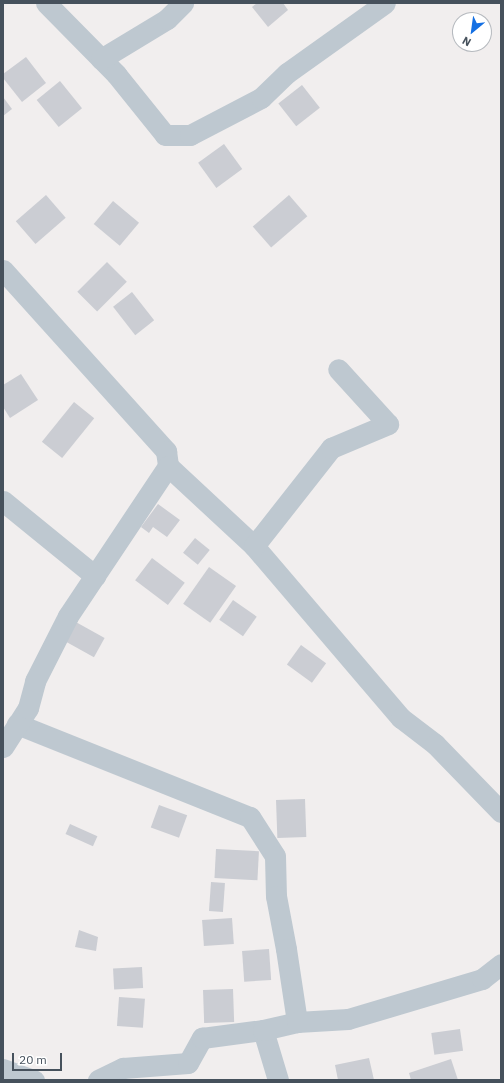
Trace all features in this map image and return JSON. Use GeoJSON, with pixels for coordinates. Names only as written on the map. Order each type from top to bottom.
{"type":"FeatureCollection","features":[{"type":"Feature","properties":{"kind":"street"},"geometry":{"type":"LineString","coordinates":[[46,3],[101,59],[165,136],[190,135],[261,98],[287,73],[385,3]]}},
{"type":"Feature","properties":{"kind":"street"},"geometry":{"type":"LineString","coordinates":[[101,59],[167,19],[183,3]]}},
{"type":"Feature","properties":{"kind":"street"},"geometry":{"type":"LineString","coordinates":[[3,270],[166,451],[168,466],[254,546],[388,704],[435,744],[501,812]]}},
{"type":"Feature","properties":{"kind":"street"},"geometry":{"type":"LineString","coordinates":[[254,546],[331,448],[388,424],[338,369]]}},
{"type":"Feature","properties":{"kind":"street"},"geometry":{"type":"LineString","coordinates":[[3,747],[28,708],[36,682],[68,616],[168,466]]}},
{"type":"Feature","properties":{"kind":"street"},"geometry":{"type":"LineString","coordinates":[[3,501],[95,576]]}},
{"type":"Feature","properties":{"kind":"street"},"geometry":{"type":"LineString","coordinates":[[17,724],[250,817],[275,856],[276,896],[297,1022]]}},
{"type":"Feature","properties":{"kind":"street"},"geometry":{"type":"LineString","coordinates":[[98,1080],[123,1068],[188,1064],[202,1038],[263,1030],[297,1022],[348,1019],[482,979],[501,964]]}},
{"type":"Feature","properties":{"kind":"street"},"geometry":{"type":"LineString","coordinates":[[263,1030],[278,1080]]}},
{"type":"Feature","properties":{"kind":"street"},"geometry":{"type":"LineString","coordinates":[[3,1069],[27,1079]]}},
{"type":"Feature","properties":{"kind":"building"},"geometry":{"type":"Polygon","coordinates":[[[257,3],[283,3],[288,10],[268,27],[252,7],[257,3]]]}},
{"type":"Feature","properties":{"kind":"building"},"geometry":{"type":"Polygon","coordinates":[[[26,57],[46,83],[22,102],[3,78],[3,74],[26,57]]]}},
{"type":"Feature","properties":{"kind":"building"},"geometry":{"type":"Polygon","coordinates":[[[60,81],[82,108],[59,127],[37,100],[60,81]]]}},
{"type":"Feature","properties":{"kind":"building"},"geometry":{"type":"Polygon","coordinates":[[[302,85],[320,108],[296,126],[278,103],[302,85]]]}},
{"type":"Feature","properties":{"kind":"building"},"geometry":{"type":"Polygon","coordinates":[[[3,97],[12,109],[3,116],[3,97]]]}},
{"type":"Feature","properties":{"kind":"building"},"geometry":{"type":"Polygon","coordinates":[[[224,144],[242,169],[216,188],[198,163],[224,144]]]}},
{"type":"Feature","properties":{"kind":"building"},"geometry":{"type":"Polygon","coordinates":[[[46,195],[66,218],[35,244],[16,221],[46,195]]]}},
{"type":"Feature","properties":{"kind":"building"},"geometry":{"type":"Polygon","coordinates":[[[289,195],[307,216],[271,248],[253,226],[289,195]]]}},
{"type":"Feature","properties":{"kind":"building"},"geometry":{"type":"Polygon","coordinates":[[[113,201],[139,223],[120,246],[94,224],[113,201]]]}},
{"type":"Feature","properties":{"kind":"building"},"geometry":{"type":"Polygon","coordinates":[[[107,262],[127,282],[97,311],[77,292],[107,262]]]}},
{"type":"Feature","properties":{"kind":"building"},"geometry":{"type":"Polygon","coordinates":[[[132,292],[154,320],[135,335],[113,307],[132,292]]]}},
{"type":"Feature","properties":{"kind":"building"},"geometry":{"type":"Polygon","coordinates":[[[21,374],[38,400],[10,418],[3,407],[3,385],[21,374]]]}},
{"type":"Feature","properties":{"kind":"building"},"geometry":{"type":"Polygon","coordinates":[[[74,402],[94,418],[62,458],[42,442],[74,402]]]}},
{"type":"Feature","properties":{"kind":"building"},"geometry":{"type":"Polygon","coordinates":[[[158,504],[180,520],[167,537],[153,527],[149,533],[141,527],[158,504]]]}},
{"type":"Feature","properties":{"kind":"building"},"geometry":{"type":"Polygon","coordinates":[[[195,538],[210,550],[198,565],[183,553],[195,538]]]}},
{"type":"Feature","properties":{"kind":"building"},"geometry":{"type":"Polygon","coordinates":[[[152,558],[185,583],[168,605],[135,580],[152,558]]]}},
{"type":"Feature","properties":{"kind":"building"},"geometry":{"type":"Polygon","coordinates":[[[209,567],[236,586],[210,623],[183,604],[209,567]]]}},
{"type":"Feature","properties":{"kind":"building"},"geometry":{"type":"Polygon","coordinates":[[[233,600],[257,617],[243,636],[219,620],[233,600]]]}},
{"type":"Feature","properties":{"kind":"building"},"geometry":{"type":"Polygon","coordinates":[[[74,621],[105,638],[94,657],[63,640],[74,621]]]}},
{"type":"Feature","properties":{"kind":"building"},"geometry":{"type":"Polygon","coordinates":[[[301,645],[326,663],[312,683],[287,664],[301,645]]]}},
{"type":"Feature","properties":{"kind":"building"},"geometry":{"type":"Polygon","coordinates":[[[305,799],[306,837],[277,838],[276,800],[305,799]]]}},
{"type":"Feature","properties":{"kind":"building"},"geometry":{"type":"Polygon","coordinates":[[[159,805],[187,815],[179,838],[151,828],[159,805]]]}},
{"type":"Feature","properties":{"kind":"building"},"geometry":{"type":"Polygon","coordinates":[[[70,824],[97,836],[93,846],[66,834],[70,824]]]}},
{"type":"Feature","properties":{"kind":"building"},"geometry":{"type":"Polygon","coordinates":[[[216,849],[259,851],[257,880],[214,878],[216,849]]]}},
{"type":"Feature","properties":{"kind":"building"},"geometry":{"type":"Polygon","coordinates":[[[211,882],[225,883],[223,912],[209,911],[211,882]]]}},
{"type":"Feature","properties":{"kind":"building"},"geometry":{"type":"Polygon","coordinates":[[[232,918],[234,944],[204,946],[202,920],[232,918]]]}},
{"type":"Feature","properties":{"kind":"building"},"geometry":{"type":"Polygon","coordinates":[[[79,930],[98,937],[96,951],[75,947],[79,930]]]}},
{"type":"Feature","properties":{"kind":"building"},"geometry":{"type":"Polygon","coordinates":[[[269,949],[271,980],[244,982],[242,951],[269,949]]]}},
{"type":"Feature","properties":{"kind":"building"},"geometry":{"type":"Polygon","coordinates":[[[142,967],[143,988],[114,989],[113,969],[142,967]]]}},
{"type":"Feature","properties":{"kind":"building"},"geometry":{"type":"Polygon","coordinates":[[[233,989],[234,1022],[204,1023],[203,990],[233,989]]]}},
{"type":"Feature","properties":{"kind":"building"},"geometry":{"type":"Polygon","coordinates":[[[119,997],[145,999],[143,1028],[117,1026],[119,997]]]}},
{"type":"Feature","properties":{"kind":"building"},"geometry":{"type":"Polygon","coordinates":[[[460,1029],[463,1051],[434,1055],[431,1033],[460,1029]]]}},
{"type":"Feature","properties":{"kind":"building"},"geometry":{"type":"Polygon","coordinates":[[[369,1058],[374,1080],[338,1080],[335,1065],[369,1058]]]}},
{"type":"Feature","properties":{"kind":"building"},"geometry":{"type":"Polygon","coordinates":[[[451,1059],[458,1080],[411,1080],[409,1073],[451,1059]]]}}]}
